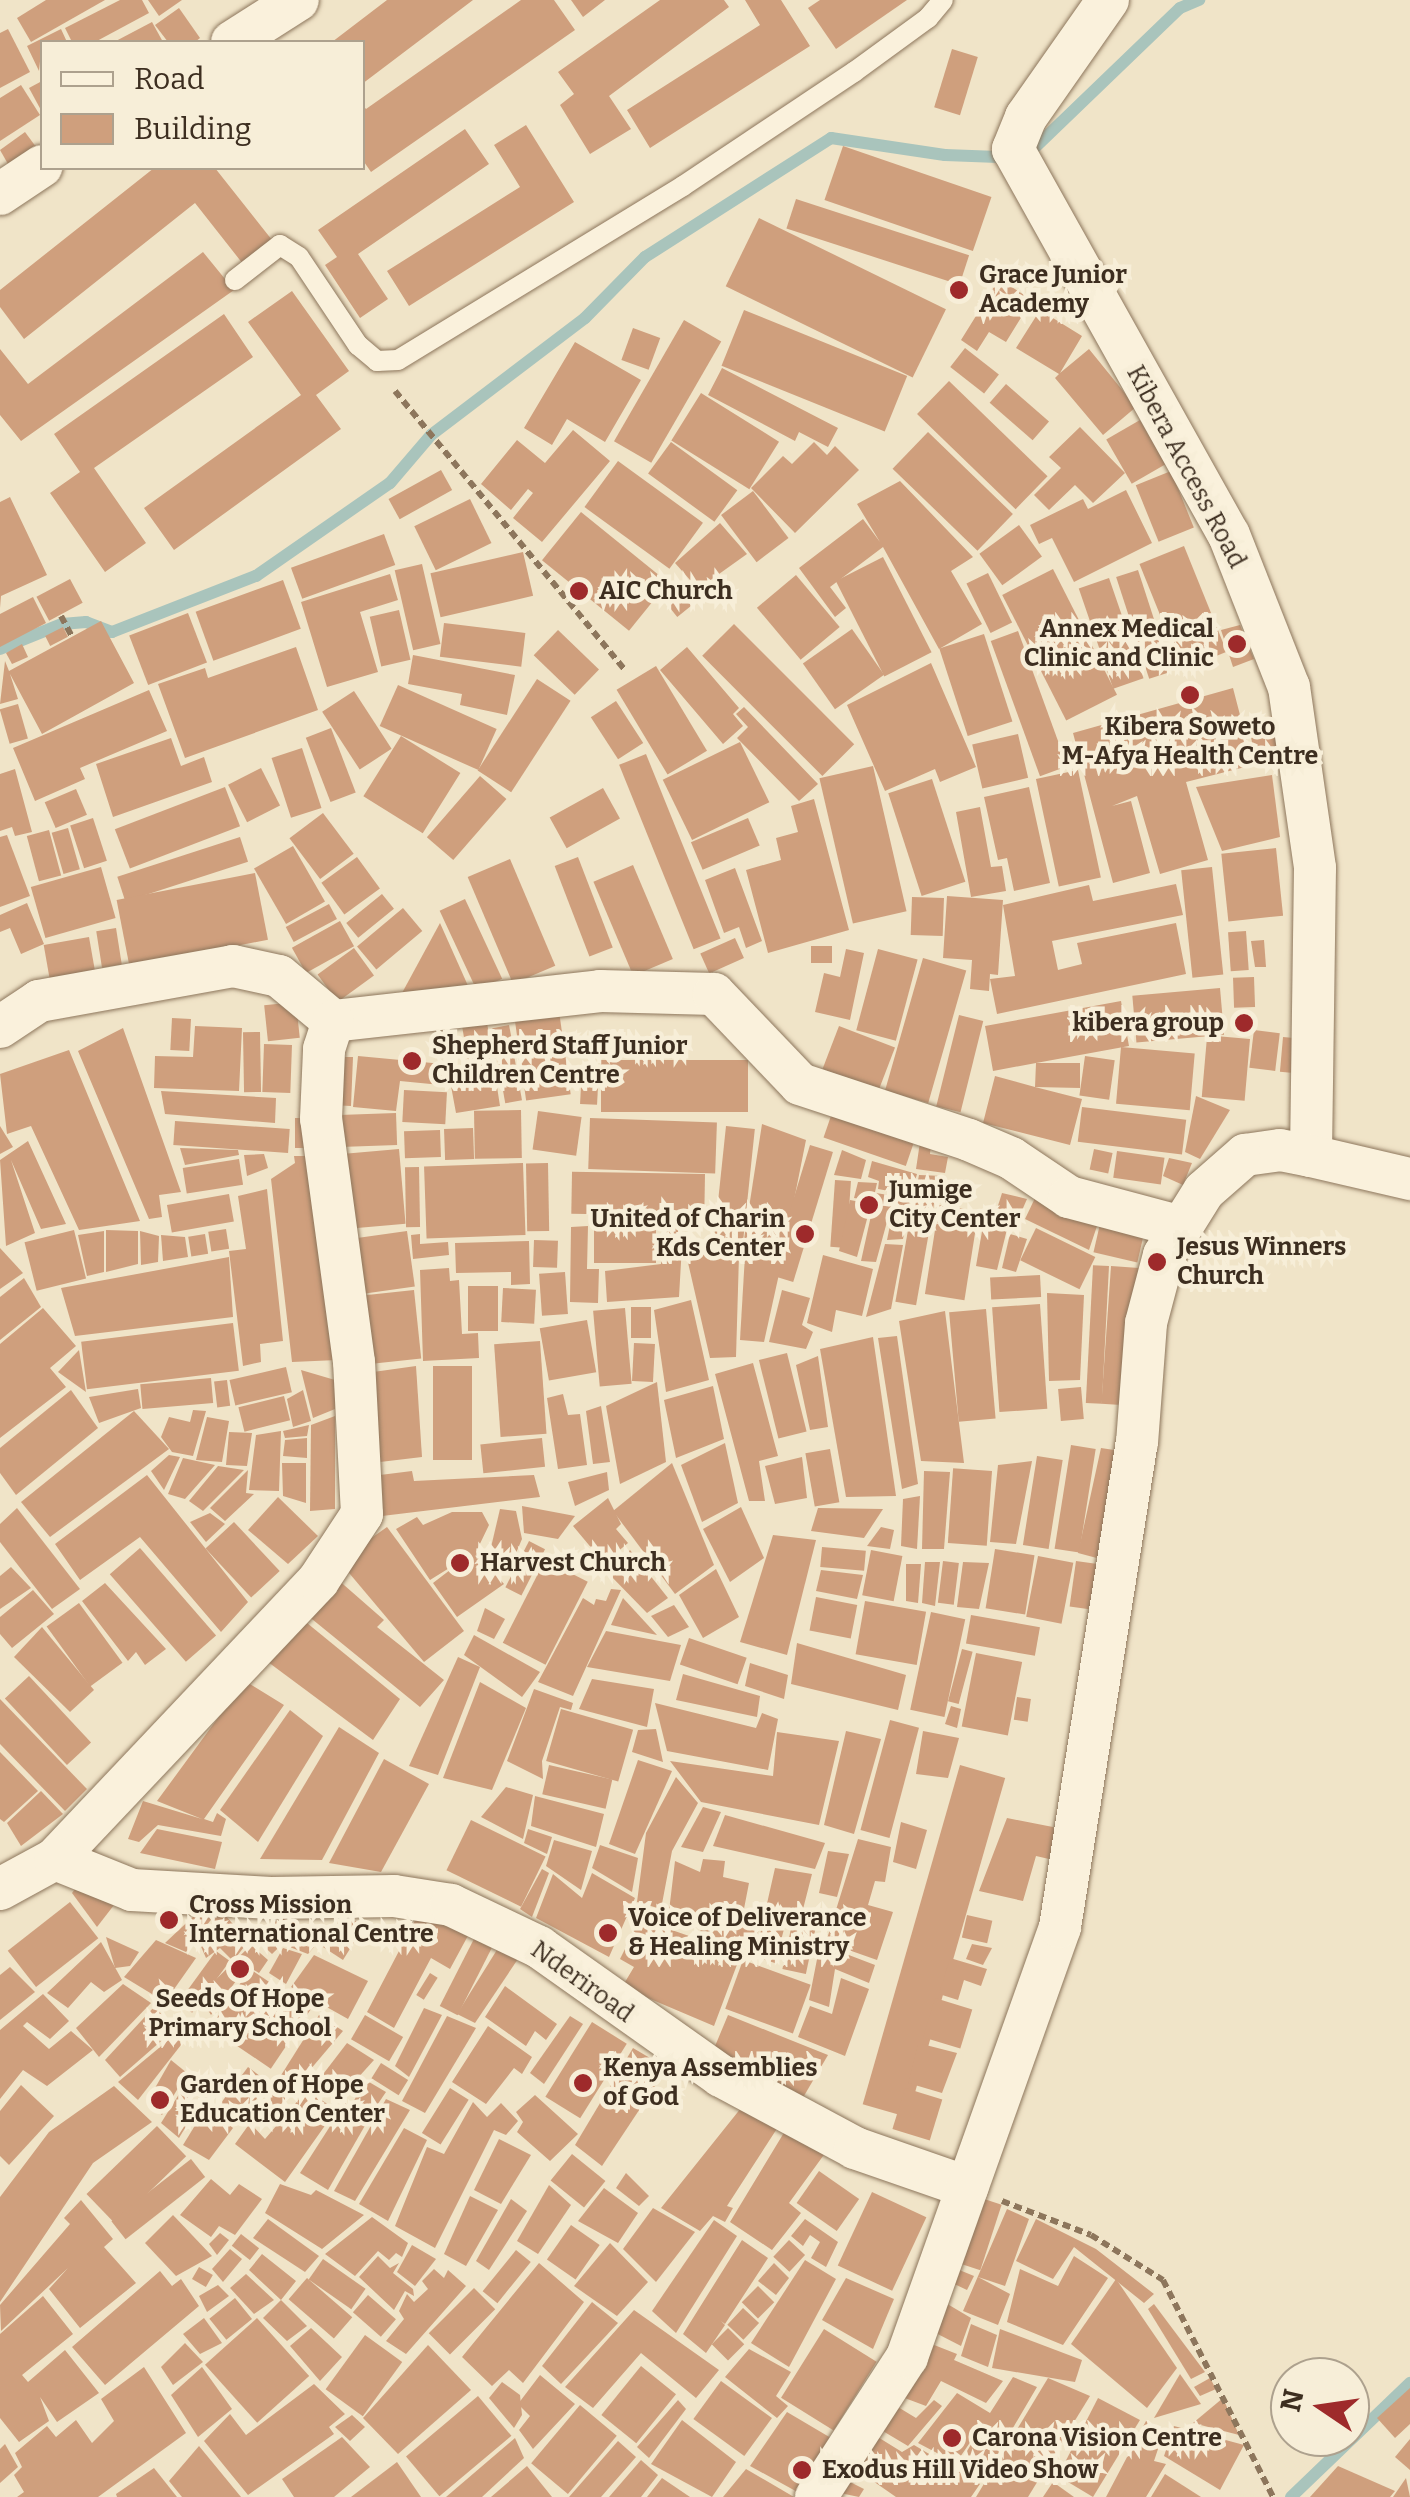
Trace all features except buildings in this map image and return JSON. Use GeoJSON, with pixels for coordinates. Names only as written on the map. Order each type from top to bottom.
{"type":"FeatureCollection","features":[{"type":"Feature","properties":{"kind":"street"},"geometry":{"type":"LineString","coordinates":[[235,40],[298,0]]}},
{"type":"Feature","properties":{"kind":"street","name":"Kibera Access Road"},"geometry":{"type":"LineString","coordinates":[[1108,0],[1026,117],[1017,161],[1229,535],[1290,686],[1315,868],[1311,1156]]}},
{"type":"Feature","properties":{"kind":"street"},"geometry":{"type":"LineString","coordinates":[[0,194],[40,167]]}},
{"type":"Feature","properties":{"kind":"street"},"geometry":{"type":"LineString","coordinates":[[0,1027],[40,1002],[232,966],[278,976],[333,1020],[600,992],[714,994],[800,1084],[969,1140],[1012,1158],[1069,1196],[1178,1226]]}},
{"type":"Feature","properties":{"kind":"street"},"geometry":{"type":"LineString","coordinates":[[0,1889],[55,1859],[318,1580],[362,1514],[354,1362],[321,1118],[324,1050],[333,1020]]}},
{"type":"Feature","properties":{"kind":"street"},"geometry":{"type":"LineString","coordinates":[[816,2497],[906,2357],[1060,1927],[1137,1443],[1146,1323],[1178,1226],[1204,1191],[1248,1154],[1311,1156],[1410,1179]]}},
{"type":"Feature","properties":{"kind":"street","name":"Nderiroad"},"geometry":{"type":"LineString","coordinates":[[55,1859],[132,1890],[271,1898],[394,1896],[452,1905],[539,1948],[721,2076],[855,2148],[967,2187]]}},
{"type":"Feature","properties":{"kind":"lane"},"geometry":{"type":"LineString","coordinates":[[234,280],[280,245],[299,258],[358,345],[377,361],[398,360],[683,186],[854,72],[928,18],[942,0]]}},
{"type":"Feature","properties":{"kind":"path"},"geometry":{"type":"LineString","coordinates":[[400,397],[626,671]]}},
{"type":"Feature","properties":{"kind":"path"},"geometry":{"type":"LineString","coordinates":[[61,616],[72,638]]}},
{"type":"Feature","properties":{"kind":"path"},"geometry":{"type":"LineString","coordinates":[[967,2187],[1091,2235],[1162,2280],[1272,2497]]}},
{"type":"Feature","properties":{"kind":"waterway"},"geometry":{"type":"LineString","coordinates":[[0,649],[62,624],[86,622],[112,632],[256,576],[390,483],[431,435],[585,318],[645,257],[831,138],[945,155],[1024,158],[1180,8],[1199,0]]}},
{"type":"Feature","properties":{"kind":"waterway"},"geometry":{"type":"LineString","coordinates":[[1291,2497],[1410,2383]]}},
{"type":"Feature","properties":{"kind":"place","name":"Grace Junior Academy"},"geometry":{"type":"Point","coordinates":[959,290]}},
{"type":"Feature","properties":{"kind":"place","name":"AIC Church"},"geometry":{"type":"Point","coordinates":[579,591]}},
{"type":"Feature","properties":{"kind":"place","name":"Annex Medical Clinic and Clinic"},"geometry":{"type":"Point","coordinates":[1237,644]}},
{"type":"Feature","properties":{"kind":"place","name":"Kibera Soweto M-Afya Health Centre"},"geometry":{"type":"Point","coordinates":[1190,695]}},
{"type":"Feature","properties":{"kind":"place","name":"kibera group"},"geometry":{"type":"Point","coordinates":[1244,1023]}},
{"type":"Feature","properties":{"kind":"place","name":"Shepherd Staff Junior Children Centre"},"geometry":{"type":"Point","coordinates":[412,1061]}},
{"type":"Feature","properties":{"kind":"place","name":"Jumige City Center"},"geometry":{"type":"Point","coordinates":[869,1205]}},
{"type":"Feature","properties":{"kind":"place","name":"United of Charin Kds Center"},"geometry":{"type":"Point","coordinates":[805,1234]}},
{"type":"Feature","properties":{"kind":"place","name":"Jesus Winners Church"},"geometry":{"type":"Point","coordinates":[1157,1262]}},
{"type":"Feature","properties":{"kind":"place","name":"Harvest Church"},"geometry":{"type":"Point","coordinates":[460,1563]}},
{"type":"Feature","properties":{"kind":"place","name":"Cross Mission International Centre"},"geometry":{"type":"Point","coordinates":[169,1920]}},
{"type":"Feature","properties":{"kind":"place","name":"Voice of Deliverance & Healing Ministry"},"geometry":{"type":"Point","coordinates":[608,1933]}},
{"type":"Feature","properties":{"kind":"place","name":"Seeds Of Hope Primary School"},"geometry":{"type":"Point","coordinates":[240,1969]}},
{"type":"Feature","properties":{"kind":"place","name":"Kenya Assemblies of God"},"geometry":{"type":"Point","coordinates":[583,2083]}},
{"type":"Feature","properties":{"kind":"place","name":"Garden of Hope Education Center"},"geometry":{"type":"Point","coordinates":[160,2100]}},
{"type":"Feature","properties":{"kind":"place","name":"Carona Vision Centre"},"geometry":{"type":"Point","coordinates":[952,2438]}},
{"type":"Feature","properties":{"kind":"place","name":"Exodus Hill Video Show"},"geometry":{"type":"Point","coordinates":[802,2470]}}]}
